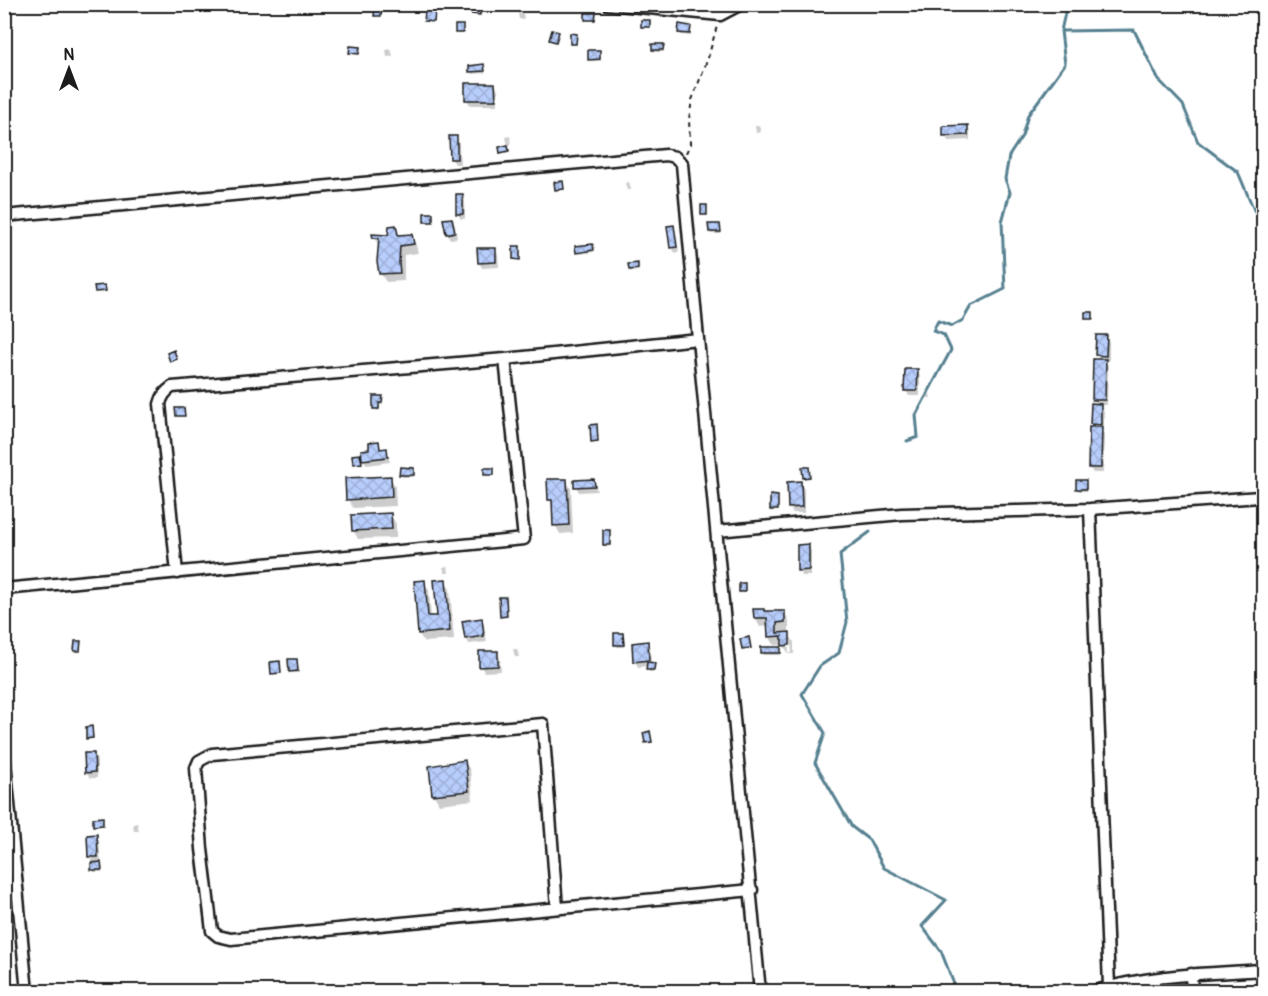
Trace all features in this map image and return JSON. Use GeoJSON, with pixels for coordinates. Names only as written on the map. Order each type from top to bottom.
{"type":"FeatureCollection","features":[{"type":"Feature","properties":{"kind":"street"},"geometry":{"type":"LineString","coordinates":[[608,4],[720,15],[741,4]]}},
{"type":"Feature","properties":{"kind":"street"},"geometry":{"type":"LineString","coordinates":[[4,216],[666,155],[675,157],[682,164],[760,992]]}},
{"type":"Feature","properties":{"kind":"street"},"geometry":{"type":"LineString","coordinates":[[177,573],[160,404],[162,397],[172,387],[505,359],[698,339]]}},
{"type":"Feature","properties":{"kind":"street"},"geometry":{"type":"LineString","coordinates":[[4,589],[524,539],[505,359]]}},
{"type":"Feature","properties":{"kind":"street"},"geometry":{"type":"LineString","coordinates":[[717,531],[902,514],[1090,509],[1263,498]]}},
{"type":"Feature","properties":{"kind":"street"},"geometry":{"type":"LineString","coordinates":[[1090,509],[1109,986]]}},
{"type":"Feature","properties":{"kind":"street"},"geometry":{"type":"LineString","coordinates":[[557,908],[543,724],[212,754],[199,762],[196,768],[202,849],[212,932],[231,939],[752,890]]}},
{"type":"Feature","properties":{"kind":"street"},"geometry":{"type":"LineString","coordinates":[[4,751],[27,992]]}},
{"type":"Feature","properties":{"kind":"street"},"geometry":{"type":"LineString","coordinates":[[1094,992],[1109,986],[1191,974],[1263,970]]}},
{"type":"Feature","properties":{"kind":"street"},"geometry":{"type":"LineString","coordinates":[[1191,974],[1192,992]]}},
{"type":"Feature","properties":{"kind":"path"},"geometry":{"type":"LineString","coordinates":[[682,164],[690,144],[689,119],[692,100],[708,58],[720,15]]}},
{"type":"Feature","properties":{"kind":"building"},"geometry":{"type":"Polygon","coordinates":[[[375,7],[382,7],[381,16],[374,16],[375,7]]]}},
{"type":"Feature","properties":{"kind":"building"},"geometry":{"type":"Polygon","coordinates":[[[472,7],[481,8],[480,15],[471,14],[472,7]]]}},
{"type":"Feature","properties":{"kind":"building"},"geometry":{"type":"Polygon","coordinates":[[[425,11],[435,12],[434,22],[424,21],[425,11]]]}},
{"type":"Feature","properties":{"kind":"building"},"geometry":{"type":"Polygon","coordinates":[[[585,13],[596,13],[595,20],[585,20],[585,13]]]}},
{"type":"Feature","properties":{"kind":"building"},"geometry":{"type":"Polygon","coordinates":[[[641,20],[650,20],[650,27],[641,27],[641,20]]]}},
{"type":"Feature","properties":{"kind":"building"},"geometry":{"type":"Polygon","coordinates":[[[679,24],[691,26],[690,34],[678,33],[679,24]]]}},
{"type":"Feature","properties":{"kind":"building"},"geometry":{"type":"Polygon","coordinates":[[[455,25],[463,25],[463,33],[455,33],[455,25]]]}},
{"type":"Feature","properties":{"kind":"building"},"geometry":{"type":"Polygon","coordinates":[[[552,30],[559,32],[556,42],[549,40],[552,30]]]}},
{"type":"Feature","properties":{"kind":"building"},"geometry":{"type":"Polygon","coordinates":[[[570,33],[577,34],[576,44],[570,44],[570,33]]]}},
{"type":"Feature","properties":{"kind":"building"},"geometry":{"type":"Polygon","coordinates":[[[652,44],[664,44],[663,50],[652,50],[652,44]]]}},
{"type":"Feature","properties":{"kind":"building"},"geometry":{"type":"Polygon","coordinates":[[[350,46],[360,47],[359,54],[349,53],[350,46]]]}},
{"type":"Feature","properties":{"kind":"building"},"geometry":{"type":"Polygon","coordinates":[[[588,50],[600,50],[600,59],[588,60],[588,50]]]}},
{"type":"Feature","properties":{"kind":"building"},"geometry":{"type":"Polygon","coordinates":[[[484,64],[485,71],[469,72],[469,66],[484,64]]]}},
{"type":"Feature","properties":{"kind":"building"},"geometry":{"type":"Polygon","coordinates":[[[465,83],[495,83],[496,100],[465,100],[465,83]]]}},
{"type":"Feature","properties":{"kind":"building"},"geometry":{"type":"Polygon","coordinates":[[[968,125],[968,135],[943,136],[943,126],[968,125]]]}},
{"type":"Feature","properties":{"kind":"building"},"geometry":{"type":"Polygon","coordinates":[[[449,136],[457,136],[457,159],[450,159],[449,136]]]}},
{"type":"Feature","properties":{"kind":"building"},"geometry":{"type":"Polygon","coordinates":[[[508,145],[509,151],[500,153],[499,147],[508,145]]]}},
{"type":"Feature","properties":{"kind":"building"},"geometry":{"type":"Polygon","coordinates":[[[563,181],[564,189],[555,190],[554,182],[563,181]]]}},
{"type":"Feature","properties":{"kind":"building"},"geometry":{"type":"Polygon","coordinates":[[[456,194],[463,194],[463,214],[456,214],[456,194]]]}},
{"type":"Feature","properties":{"kind":"building"},"geometry":{"type":"Polygon","coordinates":[[[701,205],[707,205],[707,215],[701,215],[701,205]]]}},
{"type":"Feature","properties":{"kind":"building"},"geometry":{"type":"Polygon","coordinates":[[[424,213],[433,213],[433,222],[424,222],[424,213]]]}},
{"type":"Feature","properties":{"kind":"building"},"geometry":{"type":"Polygon","coordinates":[[[452,218],[455,232],[446,234],[443,219],[452,218]]]}},
{"type":"Feature","properties":{"kind":"building"},"geometry":{"type":"Polygon","coordinates":[[[708,224],[720,224],[721,232],[709,232],[708,224]]]}},
{"type":"Feature","properties":{"kind":"building"},"geometry":{"type":"Polygon","coordinates":[[[396,225],[398,235],[412,234],[414,244],[400,246],[400,273],[379,274],[377,261],[379,238],[373,238],[372,234],[388,235],[389,226],[396,225]]]}},
{"type":"Feature","properties":{"kind":"building"},"geometry":{"type":"Polygon","coordinates":[[[674,225],[677,247],[670,248],[667,226],[674,225]]]}},
{"type":"Feature","properties":{"kind":"building"},"geometry":{"type":"Polygon","coordinates":[[[593,244],[594,250],[576,253],[575,246],[593,244]]]}},
{"type":"Feature","properties":{"kind":"building"},"geometry":{"type":"Polygon","coordinates":[[[513,246],[520,246],[520,260],[513,259],[513,246]]]}},
{"type":"Feature","properties":{"kind":"building"},"geometry":{"type":"Polygon","coordinates":[[[477,248],[496,248],[496,262],[478,263],[477,248]]]}},
{"type":"Feature","properties":{"kind":"building"},"geometry":{"type":"Polygon","coordinates":[[[638,263],[638,269],[629,270],[628,264],[638,263]]]}},
{"type":"Feature","properties":{"kind":"building"},"geometry":{"type":"Polygon","coordinates":[[[105,285],[106,291],[95,292],[94,286],[105,285]]]}},
{"type":"Feature","properties":{"kind":"building"},"geometry":{"type":"Polygon","coordinates":[[[1085,312],[1093,312],[1093,319],[1085,319],[1085,312]]]}},
{"type":"Feature","properties":{"kind":"building"},"geometry":{"type":"Polygon","coordinates":[[[1096,335],[1107,335],[1106,356],[1095,355],[1096,335]]]}},
{"type":"Feature","properties":{"kind":"building"},"geometry":{"type":"Polygon","coordinates":[[[174,350],[177,359],[170,362],[167,353],[174,350]]]}},
{"type":"Feature","properties":{"kind":"building"},"geometry":{"type":"Polygon","coordinates":[[[1093,359],[1106,359],[1105,400],[1092,400],[1093,359]]]}},
{"type":"Feature","properties":{"kind":"building"},"geometry":{"type":"Polygon","coordinates":[[[905,369],[918,369],[917,391],[904,391],[905,369]]]}},
{"type":"Feature","properties":{"kind":"building"},"geometry":{"type":"Polygon","coordinates":[[[373,396],[383,396],[379,409],[373,409],[373,396]]]}},
{"type":"Feature","properties":{"kind":"building"},"geometry":{"type":"Polygon","coordinates":[[[1091,403],[1101,404],[1101,425],[1090,424],[1091,403]]]}},
{"type":"Feature","properties":{"kind":"building"},"geometry":{"type":"Polygon","coordinates":[[[175,408],[184,408],[185,416],[176,416],[175,408]]]}},
{"type":"Feature","properties":{"kind":"building"},"geometry":{"type":"Polygon","coordinates":[[[597,424],[598,441],[591,442],[590,425],[597,424]]]}},
{"type":"Feature","properties":{"kind":"building"},"geometry":{"type":"Polygon","coordinates":[[[1089,427],[1102,427],[1101,468],[1088,468],[1089,427]]]}},
{"type":"Feature","properties":{"kind":"building"},"geometry":{"type":"Polygon","coordinates":[[[379,441],[380,449],[387,448],[388,457],[362,460],[361,450],[369,449],[369,442],[379,441]]]}},
{"type":"Feature","properties":{"kind":"building"},"geometry":{"type":"Polygon","coordinates":[[[360,454],[362,463],[353,464],[352,455],[360,454]]]}},
{"type":"Feature","properties":{"kind":"building"},"geometry":{"type":"Polygon","coordinates":[[[400,467],[414,468],[414,475],[399,475],[400,467]]]}},
{"type":"Feature","properties":{"kind":"building"},"geometry":{"type":"Polygon","coordinates":[[[802,467],[809,467],[810,477],[803,478],[802,467]]]}},
{"type":"Feature","properties":{"kind":"building"},"geometry":{"type":"Polygon","coordinates":[[[484,468],[494,468],[494,475],[484,475],[484,468]]]}},
{"type":"Feature","properties":{"kind":"building"},"geometry":{"type":"Polygon","coordinates":[[[391,476],[392,497],[346,500],[345,478],[391,476]]]}},
{"type":"Feature","properties":{"kind":"building"},"geometry":{"type":"Polygon","coordinates":[[[547,479],[567,479],[569,525],[553,526],[552,500],[548,500],[547,479]]]}},
{"type":"Feature","properties":{"kind":"building"},"geometry":{"type":"Polygon","coordinates":[[[594,479],[595,486],[574,487],[574,480],[594,479]]]}},
{"type":"Feature","properties":{"kind":"building"},"geometry":{"type":"Polygon","coordinates":[[[1076,480],[1086,480],[1086,489],[1076,489],[1076,480]]]}},
{"type":"Feature","properties":{"kind":"building"},"geometry":{"type":"Polygon","coordinates":[[[801,481],[802,507],[788,508],[787,482],[801,481]]]}},
{"type":"Feature","properties":{"kind":"building"},"geometry":{"type":"Polygon","coordinates":[[[770,495],[778,496],[778,510],[770,510],[770,495]]]}},
{"type":"Feature","properties":{"kind":"building"},"geometry":{"type":"Polygon","coordinates":[[[391,513],[392,529],[352,531],[351,515],[391,513]]]}},
{"type":"Feature","properties":{"kind":"building"},"geometry":{"type":"Polygon","coordinates":[[[603,530],[610,530],[610,545],[603,545],[603,530]]]}},
{"type":"Feature","properties":{"kind":"building"},"geometry":{"type":"Polygon","coordinates":[[[809,544],[809,570],[797,571],[797,545],[809,544]]]}},
{"type":"Feature","properties":{"kind":"building"},"geometry":{"type":"Polygon","coordinates":[[[446,579],[450,631],[418,634],[414,581],[425,580],[428,616],[437,616],[434,580],[446,579]]]}},
{"type":"Feature","properties":{"kind":"building"},"geometry":{"type":"Polygon","coordinates":[[[739,583],[745,583],[745,592],[739,592],[739,583]]]}},
{"type":"Feature","properties":{"kind":"building"},"geometry":{"type":"Polygon","coordinates":[[[499,597],[506,597],[507,616],[500,617],[499,597]]]}},
{"type":"Feature","properties":{"kind":"building"},"geometry":{"type":"Polygon","coordinates":[[[753,609],[785,611],[785,622],[777,623],[777,633],[790,632],[790,645],[782,646],[782,636],[768,637],[767,618],[754,618],[753,609]]]}},
{"type":"Feature","properties":{"kind":"building"},"geometry":{"type":"Polygon","coordinates":[[[482,618],[484,636],[465,639],[462,621],[482,618]]]}},
{"type":"Feature","properties":{"kind":"building"},"geometry":{"type":"Polygon","coordinates":[[[614,633],[623,633],[624,645],[614,645],[614,633]]]}},
{"type":"Feature","properties":{"kind":"building"},"geometry":{"type":"Polygon","coordinates":[[[749,637],[751,648],[742,649],[740,639],[749,637]]]}},
{"type":"Feature","properties":{"kind":"building"},"geometry":{"type":"Polygon","coordinates":[[[75,641],[81,641],[80,651],[74,651],[75,641]]]}},
{"type":"Feature","properties":{"kind":"building"},"geometry":{"type":"Polygon","coordinates":[[[648,641],[649,660],[633,662],[632,643],[648,641]]]}},
{"type":"Feature","properties":{"kind":"building"},"geometry":{"type":"Polygon","coordinates":[[[761,647],[781,647],[781,653],[761,653],[761,647]]]}},
{"type":"Feature","properties":{"kind":"building"},"geometry":{"type":"Polygon","coordinates":[[[479,651],[498,651],[498,666],[479,667],[479,651]]]}},
{"type":"Feature","properties":{"kind":"building"},"geometry":{"type":"Polygon","coordinates":[[[288,659],[297,659],[298,671],[289,672],[288,659]]]}},
{"type":"Feature","properties":{"kind":"building"},"geometry":{"type":"Polygon","coordinates":[[[280,661],[281,673],[271,674],[270,662],[280,661]]]}},
{"type":"Feature","properties":{"kind":"building"},"geometry":{"type":"Polygon","coordinates":[[[647,662],[655,663],[654,670],[646,670],[647,662]]]}},
{"type":"Feature","properties":{"kind":"building"},"geometry":{"type":"Polygon","coordinates":[[[92,726],[93,738],[86,739],[86,727],[92,726]]]}},
{"type":"Feature","properties":{"kind":"building"},"geometry":{"type":"Polygon","coordinates":[[[650,731],[652,742],[645,743],[643,733],[650,731]]]}},
{"type":"Feature","properties":{"kind":"building"},"geometry":{"type":"Polygon","coordinates":[[[84,753],[94,753],[95,772],[85,773],[84,753]]]}},
{"type":"Feature","properties":{"kind":"building"},"geometry":{"type":"Polygon","coordinates":[[[465,760],[469,791],[432,795],[429,766],[465,760]]]}},
{"type":"Feature","properties":{"kind":"building"},"geometry":{"type":"Polygon","coordinates":[[[103,817],[103,825],[93,826],[93,818],[103,817]]]}},
{"type":"Feature","properties":{"kind":"building"},"geometry":{"type":"Polygon","coordinates":[[[97,834],[98,857],[88,857],[87,835],[97,834]]]}},
{"type":"Feature","properties":{"kind":"building"},"geometry":{"type":"Polygon","coordinates":[[[101,862],[102,870],[91,870],[91,863],[101,862]]]}},
{"type":"Feature","properties":{"kind":"waterway"},"geometry":{"type":"LineString","coordinates":[[907,441],[918,437],[916,415],[951,350],[944,335],[933,331],[938,321],[952,326],[963,320],[971,306],[1005,289],[1002,222],[1010,192],[1005,179],[1009,156],[1022,136],[1028,115],[1065,64],[1061,31],[1067,4]]}},
{"type":"Feature","properties":{"kind":"waterway"},"geometry":{"type":"LineString","coordinates":[[1061,31],[1134,30],[1158,79],[1183,105],[1198,142],[1238,172],[1254,210],[1264,222]]}},
{"type":"Feature","properties":{"kind":"waterway"},"geometry":{"type":"LineString","coordinates":[[870,532],[840,554],[847,622],[839,653],[820,666],[802,694],[825,733],[815,763],[852,827],[869,840],[884,868],[946,900],[922,926],[941,951],[957,992]]}}]}
